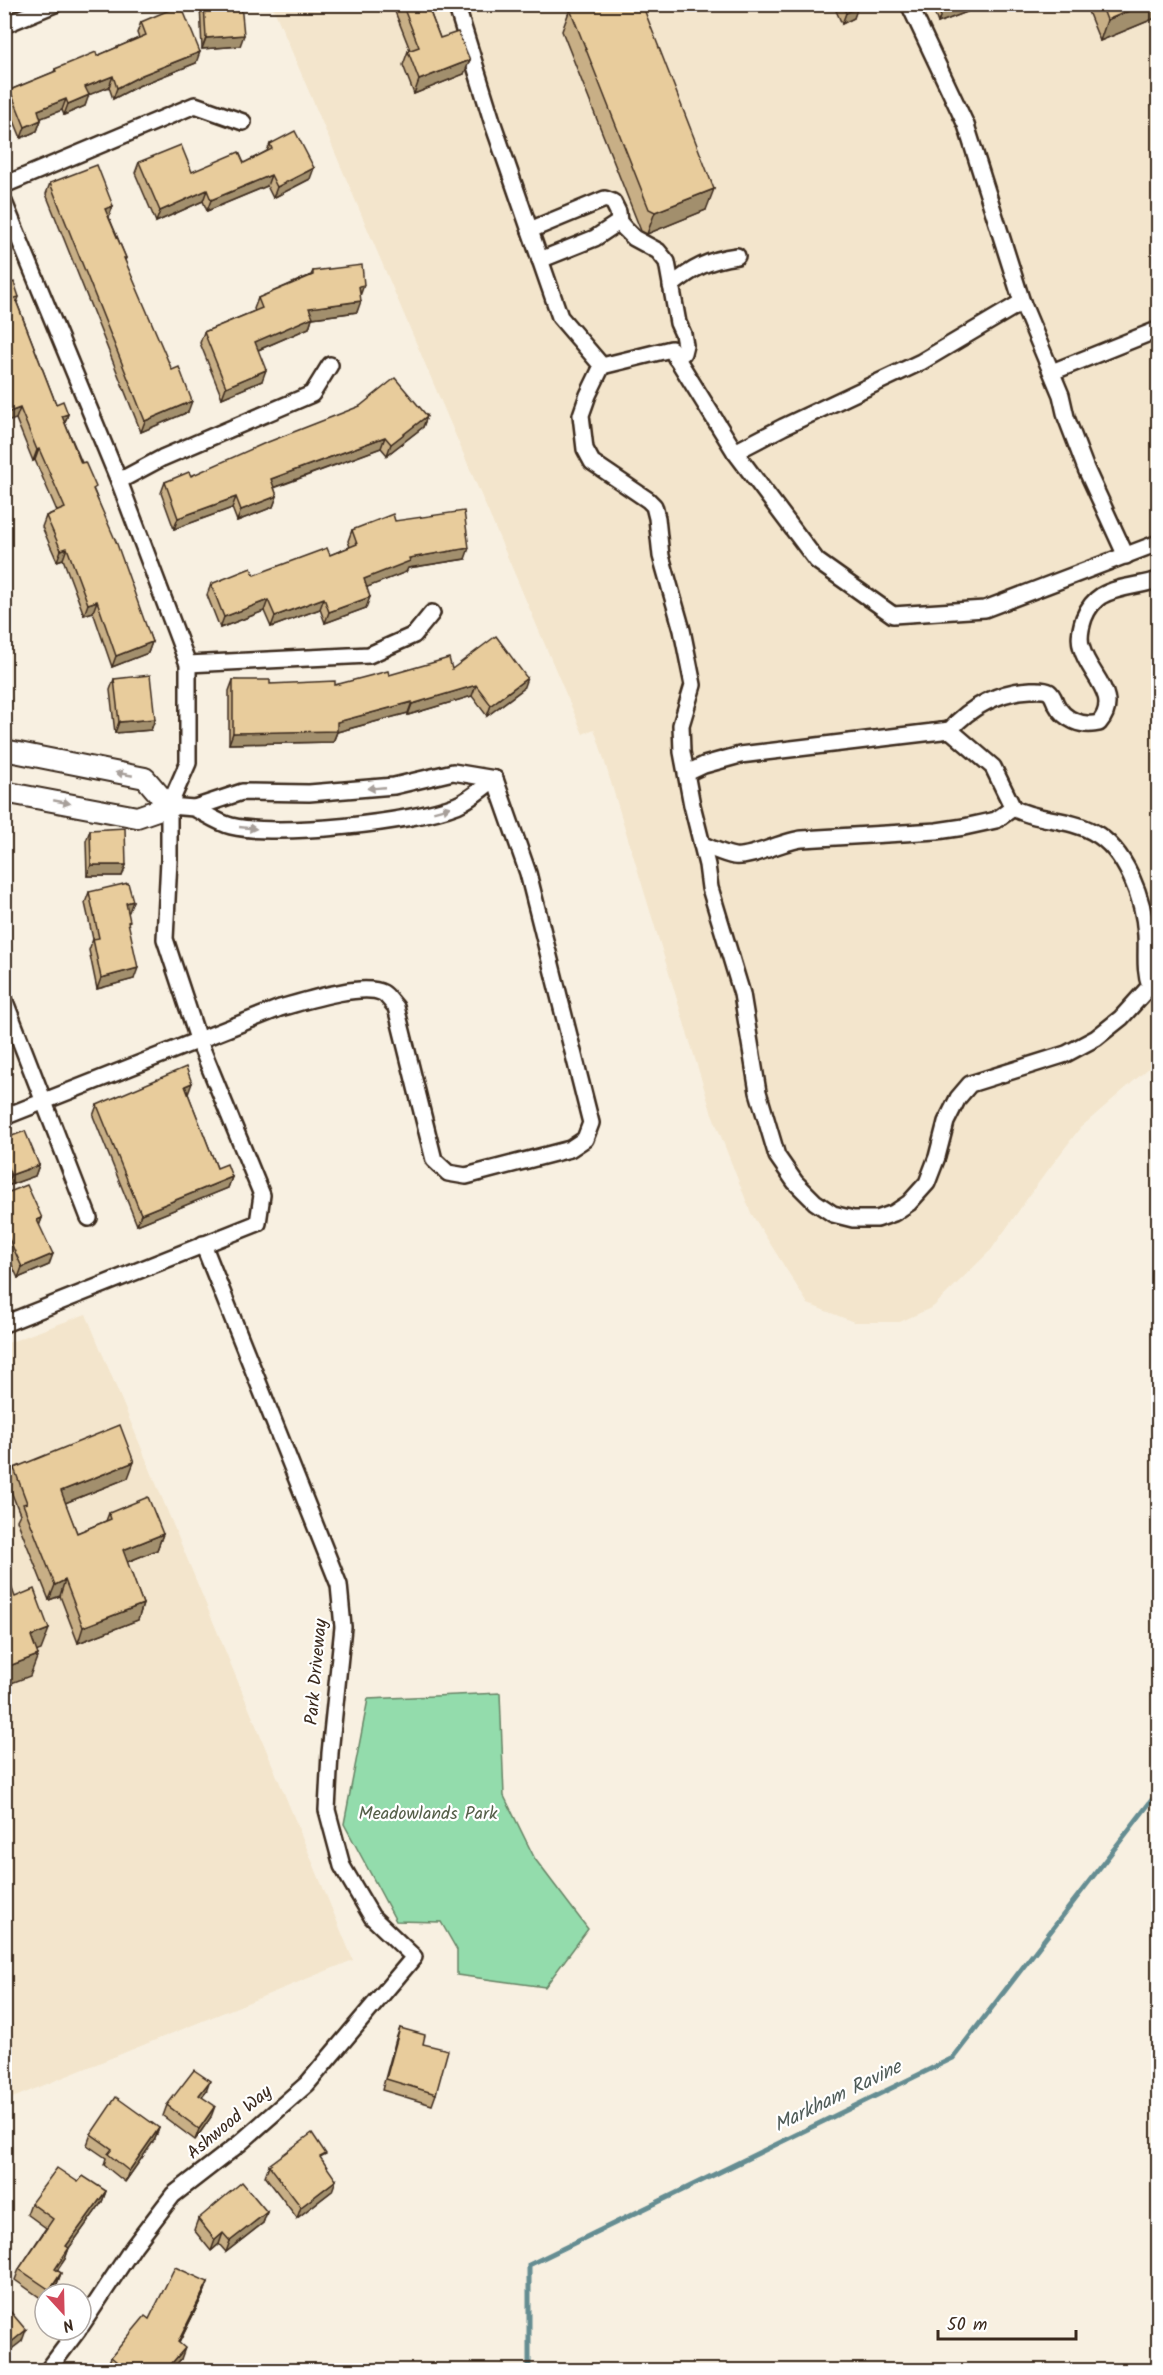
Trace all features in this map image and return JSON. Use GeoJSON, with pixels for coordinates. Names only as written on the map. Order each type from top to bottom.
{"type":"FeatureCollection","features":[{"type":"Feature","properties":{"kind":"street"},"geometry":{"type":"LineString","coordinates":[[4,25],[55,4]]}},
{"type":"Feature","properties":{"kind":"street"},"geometry":{"type":"LineString","coordinates":[[456,4],[560,317],[602,366]]}},
{"type":"Feature","properties":{"kind":"street"},"geometry":{"type":"LineString","coordinates":[[909,4],[966,125],[1022,302],[1052,372],[1086,469],[1126,556]]}},
{"type":"Feature","properties":{"kind":"street"},"geometry":{"type":"LineString","coordinates":[[4,185],[195,105],[243,122]]}},
{"type":"Feature","properties":{"kind":"street"},"geometry":{"type":"LineString","coordinates":[[530,230],[605,199],[613,202],[618,212],[619,222],[634,238],[658,251],[667,262],[684,345],[683,353],[676,357]]}},
{"type":"Feature","properties":{"kind":"street"},"geometry":{"type":"LineString","coordinates":[[4,201],[119,481],[188,664],[188,763],[169,806],[170,860],[165,939],[198,1039],[262,1195],[258,1223],[4,1324]]}},
{"type":"Feature","properties":{"kind":"street"},"geometry":{"type":"LineString","coordinates":[[540,260],[595,238],[619,222]]}},
{"type":"Feature","properties":{"kind":"street"},"geometry":{"type":"LineString","coordinates":[[671,286],[696,266],[737,256]]}},
{"type":"Feature","properties":{"kind":"street"},"geometry":{"type":"LineString","coordinates":[[735,452],[921,362],[1022,302]]}},
{"type":"Feature","properties":{"kind":"street"},"geometry":{"type":"LineString","coordinates":[[1052,372],[1158,331]]}},
{"type":"Feature","properties":{"kind":"street"},"geometry":{"type":"LineString","coordinates":[[602,366],[671,349],[735,452],[817,561],[893,615],[985,609],[1158,543]]}},
{"type":"Feature","properties":{"kind":"street"},"geometry":{"type":"LineString","coordinates":[[119,481],[162,458],[312,394],[330,365]]}},
{"type":"Feature","properties":{"kind":"street"},"geometry":{"type":"LineString","coordinates":[[602,366],[581,415],[585,449],[592,462],[654,506],[661,556],[682,630],[693,685],[681,725],[682,752],[710,888],[742,993],[758,1092],[777,1156],[795,1182],[815,1202],[833,1214],[853,1219],[877,1220],[894,1214],[927,1183],[937,1157],[946,1122],[958,1098],[970,1084],[1066,1054],[1096,1038],[1121,1018],[1154,985],[1146,976],[1146,930],[1140,898],[1135,885],[1113,850],[1095,833],[1076,824],[1024,813],[1013,808],[993,767],[950,730]]}},
{"type":"Feature","properties":{"kind":"street"},"geometry":{"type":"LineString","coordinates":[[687,773],[704,765],[740,755],[950,730],[956,723],[990,700],[1002,695],[1034,690],[1049,693],[1061,711],[1075,722],[1088,726],[1099,723],[1108,710],[1107,699],[1082,649],[1081,630],[1086,612],[1093,602],[1103,595],[1158,580]]}},
{"type":"Feature","properties":{"kind":"street"},"geometry":{"type":"LineString","coordinates":[[188,664],[369,655],[414,635],[432,614]]}},
{"type":"Feature","properties":{"kind":"street"},"geometry":{"type":"LineString","coordinates":[[4,750],[145,778],[169,806]]}},
{"type":"Feature","properties":{"kind":"street"},"geometry":{"type":"LineString","coordinates":[[194,808],[242,792],[309,793],[385,787],[453,772],[495,779]]}},
{"type":"Feature","properties":{"kind":"street"},"geometry":{"type":"LineString","coordinates":[[4,792],[137,817],[169,806],[194,808],[230,826],[284,829],[348,825],[403,818],[459,804],[495,779]]}},
{"type":"Feature","properties":{"kind":"street"},"geometry":{"type":"LineString","coordinates":[[4,1117],[280,1008],[358,990],[382,993],[396,1007],[434,1160],[448,1173],[466,1176],[570,1149],[585,1139],[591,1123],[583,1090],[528,873],[495,779]]}},
{"type":"Feature","properties":{"kind":"street"},"geometry":{"type":"LineString","coordinates":[[702,845],[733,856],[747,856],[795,840],[937,831],[964,827],[996,820],[1013,808]]}},
{"type":"Feature","properties":{"kind":"street"},"geometry":{"type":"LineString","coordinates":[[4,999],[89,1218]]}},
{"type":"Feature","properties":{"kind":"street","name":"Park Driveway"},"geometry":{"type":"LineString","coordinates":[[203,1244],[339,1585],[343,1628],[330,1753],[327,1810],[342,1866],[372,1917],[414,1957]]}},
{"type":"Feature","properties":{"kind":"street","name":"Ashwood Way"},"geometry":{"type":"LineString","coordinates":[[93,2308],[134,2246],[173,2195],[240,2143],[307,2084],[414,1957]]}},
{"type":"Feature","properties":{"kind":"street"},"geometry":{"type":"LineString","coordinates":[[48,2370],[69,2342]]}},
{"type":"Feature","properties":{"kind":"shaded area"},"geometry":{"type":"Polygon","coordinates":[[[272,5],[1158,5],[1158,1060],[1080,1128],[991,1250],[933,1307],[900,1322],[854,1322],[808,1304],[751,1213],[711,1111],[594,729],[583,734],[272,5]]]}},
{"type":"Feature","properties":{"kind":"shaded area"},"geometry":{"type":"Polygon","coordinates":[[[86,1314],[353,1960],[5,2101],[5,1344],[86,1314]]]}},
{"type":"Feature","properties":{"kind":"green space","name":"Meadowlands Park"},"geometry":{"type":"Polygon","coordinates":[[[500,1693],[504,1796],[535,1859],[588,1929],[545,1987],[457,1975],[457,1950],[441,1922],[396,1921],[344,1824],[368,1699],[500,1693]]]}},
{"type":"Feature","properties":{"kind":"building"},"geometry":{"type":"Polygon","coordinates":[[[204,4],[241,4],[244,35],[206,38],[204,4]]]}},
{"type":"Feature","properties":{"kind":"building"},"geometry":{"type":"Polygon","coordinates":[[[402,4],[427,4],[440,38],[458,32],[470,60],[419,80],[408,51],[419,47],[402,4]]]}},
{"type":"Feature","properties":{"kind":"building"},"geometry":{"type":"Polygon","coordinates":[[[582,4],[642,4],[714,189],[655,212],[649,209],[570,9],[582,4]]]}},
{"type":"Feature","properties":{"kind":"building"},"geometry":{"type":"Polygon","coordinates":[[[842,4],[857,4],[858,7],[846,13],[842,4]]]}},
{"type":"Feature","properties":{"kind":"building"},"geometry":{"type":"Polygon","coordinates":[[[1101,4],[1145,4],[1107,20],[1101,4]]]}},
{"type":"Feature","properties":{"kind":"building"},"geometry":{"type":"Polygon","coordinates":[[[181,5],[200,52],[142,75],[117,88],[113,76],[85,87],[89,95],[68,104],[66,99],[38,110],[41,120],[25,127],[10,90],[96,52],[97,56],[146,35],[141,22],[181,5]]]}},
{"type":"Feature","properties":{"kind":"building"},"geometry":{"type":"Polygon","coordinates":[[[295,131],[314,168],[277,187],[271,175],[211,200],[207,190],[160,211],[139,162],[181,145],[192,172],[239,152],[244,163],[272,149],[270,144],[295,131]]]}},
{"type":"Feature","properties":{"kind":"building"},"geometry":{"type":"Polygon","coordinates":[[[97,165],[113,206],[105,209],[126,258],[124,258],[172,370],[179,367],[192,401],[145,421],[50,183],[97,165]]]}},
{"type":"Feature","properties":{"kind":"building"},"geometry":{"type":"Polygon","coordinates":[[[362,265],[364,285],[359,286],[361,301],[309,308],[313,317],[255,342],[266,370],[226,387],[204,332],[262,308],[258,298],[313,275],[313,271],[362,265]]]}},
{"type":"Feature","properties":{"kind":"building"},"geometry":{"type":"Polygon","coordinates":[[[4,276],[8,285],[14,282],[19,297],[15,298],[56,404],[63,401],[68,414],[62,416],[81,463],[85,462],[96,487],[93,489],[117,544],[152,642],[116,656],[97,601],[88,604],[67,548],[61,550],[46,516],[65,508],[39,449],[37,450],[20,408],[4,414],[4,276]]]}},
{"type":"Feature","properties":{"kind":"building"},"geometry":{"type":"Polygon","coordinates":[[[395,378],[427,416],[391,444],[385,437],[271,479],[277,496],[241,510],[236,497],[178,518],[165,482],[189,472],[191,476],[263,444],[360,406],[395,378]]]}},
{"type":"Feature","properties":{"kind":"building"},"geometry":{"type":"Polygon","coordinates":[[[464,511],[469,548],[409,558],[410,561],[364,579],[370,597],[329,612],[324,598],[275,616],[268,600],[224,617],[211,584],[251,568],[254,575],[327,548],[330,555],[357,544],[352,530],[393,514],[395,521],[464,511]]]}},
{"type":"Feature","properties":{"kind":"building"},"geometry":{"type":"Polygon","coordinates":[[[496,636],[527,678],[491,705],[476,685],[412,704],[412,702],[337,722],[337,731],[233,733],[233,680],[270,680],[270,684],[335,681],[335,685],[388,671],[389,675],[449,658],[452,669],[496,636]]]}},
{"type":"Feature","properties":{"kind":"building"},"geometry":{"type":"Polygon","coordinates":[[[150,675],[155,719],[119,722],[114,679],[150,675]]]}},
{"type":"Feature","properties":{"kind":"building"},"geometry":{"type":"Polygon","coordinates":[[[125,828],[126,865],[91,865],[90,830],[125,828]]]}},
{"type":"Feature","properties":{"kind":"building"},"geometry":{"type":"Polygon","coordinates":[[[128,883],[133,901],[126,903],[130,921],[128,922],[138,968],[101,978],[93,939],[99,938],[89,892],[128,883]]]}},
{"type":"Feature","properties":{"kind":"building"},"geometry":{"type":"Polygon","coordinates":[[[186,1067],[192,1083],[185,1086],[217,1168],[227,1164],[232,1177],[141,1214],[97,1105],[186,1067]]]}},
{"type":"Feature","properties":{"kind":"building"},"geometry":{"type":"Polygon","coordinates":[[[25,1131],[39,1165],[11,1175],[4,1159],[4,1139],[25,1131]]]}},
{"type":"Feature","properties":{"kind":"building"},"geometry":{"type":"Polygon","coordinates":[[[27,1185],[42,1218],[37,1220],[53,1254],[22,1267],[4,1228],[4,1194],[27,1185]]]}},
{"type":"Feature","properties":{"kind":"building"},"geometry":{"type":"Polygon","coordinates":[[[120,1425],[134,1462],[61,1491],[77,1533],[111,1519],[109,1513],[148,1497],[163,1534],[123,1550],[143,1604],[83,1627],[65,1580],[55,1585],[23,1504],[27,1503],[14,1468],[120,1425]]]}},
{"type":"Feature","properties":{"kind":"building"},"geometry":{"type":"Polygon","coordinates":[[[8,1578],[15,1597],[34,1589],[49,1629],[31,1636],[38,1655],[4,1668],[4,1580],[8,1578]]]}},
{"type":"Feature","properties":{"kind":"building"},"geometry":{"type":"Polygon","coordinates":[[[400,2028],[425,2035],[423,2044],[448,2050],[436,2094],[386,2079],[400,2028]]]}},
{"type":"Feature","properties":{"kind":"building"},"geometry":{"type":"Polygon","coordinates":[[[194,2070],[210,2081],[199,2095],[215,2106],[199,2129],[167,2105],[194,2070]]]}},
{"type":"Feature","properties":{"kind":"building"},"geometry":{"type":"Polygon","coordinates":[[[116,2097],[159,2128],[129,2171],[108,2154],[112,2149],[91,2134],[116,2097]]]}},
{"type":"Feature","properties":{"kind":"building"},"geometry":{"type":"Polygon","coordinates":[[[312,2133],[326,2154],[320,2157],[336,2180],[301,2207],[269,2165],[312,2133]]]}},
{"type":"Feature","properties":{"kind":"building"},"geometry":{"type":"Polygon","coordinates":[[[57,2168],[78,2182],[83,2176],[106,2191],[66,2246],[69,2248],[55,2269],[61,2273],[55,2282],[38,2282],[19,2269],[53,2219],[31,2203],[57,2168]]]}},
{"type":"Feature","properties":{"kind":"building"},"geometry":{"type":"Polygon","coordinates":[[[242,2182],[267,2212],[230,2241],[223,2233],[215,2240],[198,2219],[242,2182]]]}},
{"type":"Feature","properties":{"kind":"building"},"geometry":{"type":"Polygon","coordinates":[[[175,2267],[208,2282],[178,2342],[185,2348],[166,2370],[142,2370],[138,2367],[135,2370],[127,2370],[111,2357],[145,2316],[149,2319],[175,2267]]]}},
{"type":"Feature","properties":{"kind":"building"},"geometry":{"type":"Polygon","coordinates":[[[4,2304],[26,2330],[4,2348],[4,2304]]]}},
{"type":"Feature","properties":{"kind":"waterway","name":"Markham Ravine"},"geometry":{"type":"LineString","coordinates":[[529,2370],[529,2265],[953,2058],[1158,1792]]}}]}
